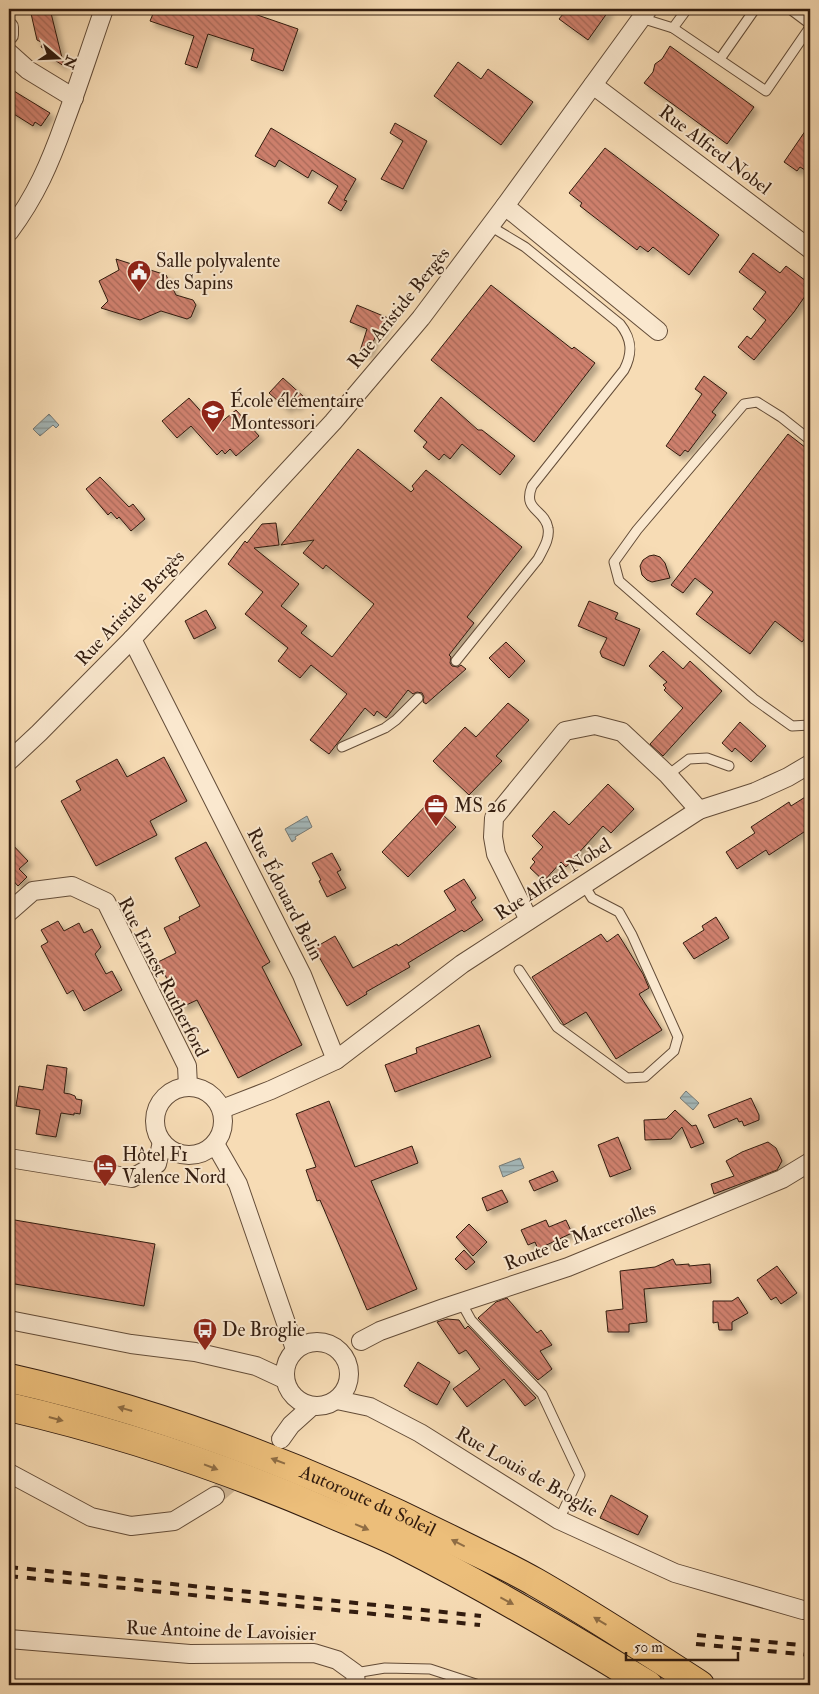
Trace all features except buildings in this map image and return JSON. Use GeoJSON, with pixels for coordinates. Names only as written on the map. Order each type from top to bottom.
{"type":"FeatureCollection","features":[{"type":"Feature","properties":{"kind":"highway","name":"Autoroute du Soleil"},"geometry":{"type":"LineString","coordinates":[[9,1378],[60,1390],[191,1428],[307,1472],[412,1520],[534,1582],[700,1685]]}},
{"type":"Feature","properties":{"kind":"highway","name":"Autoroute du Soleil"},"geometry":{"type":"LineString","coordinates":[[9,1408],[54,1418],[178,1454],[285,1494],[399,1543],[520,1608],[648,1685]]}},
{"type":"Feature","properties":{"kind":"street"},"geometry":{"type":"LineString","coordinates":[[9,232],[21,217],[44,177],[74,98],[104,9]]}},
{"type":"Feature","properties":{"kind":"street","name":"Rue Aristide Bergès"},"geometry":{"type":"LineString","coordinates":[[9,761],[132,639],[333,422],[421,318],[644,13]]}},
{"type":"Feature","properties":{"kind":"street"},"geometry":{"type":"LineString","coordinates":[[9,27],[9,34]]}},
{"type":"Feature","properties":{"kind":"street"},"geometry":{"type":"LineString","coordinates":[[9,52],[28,70],[74,98]]}},
{"type":"Feature","properties":{"kind":"street","name":"Rue Alfred Nobel"},"geometry":{"type":"LineString","coordinates":[[593,85],[810,249]]}},
{"type":"Feature","properties":{"kind":"street"},"geometry":{"type":"LineString","coordinates":[[504,206],[658,331]]}},
{"type":"Feature","properties":{"kind":"street","name":"Rue Édouard Belin"},"geometry":{"type":"LineString","coordinates":[[132,639],[302,975],[336,1060]]}},
{"type":"Feature","properties":{"kind":"street"},"geometry":{"type":"LineString","coordinates":[[529,920],[496,854],[493,837],[494,818],[565,732],[596,725],[622,732],[668,775],[699,810]]}},
{"type":"Feature","properties":{"kind":"street","name":"Rue Alfred Nobel"},"geometry":{"type":"LineString","coordinates":[[336,1060],[462,964],[699,810],[754,792],[788,777],[810,764]]}},
{"type":"Feature","properties":{"kind":"street","name":"Rue Ernest Rutherford"},"geometry":{"type":"LineString","coordinates":[[9,912],[33,891],[72,886],[106,902],[187,1066],[188,1086]]}},
{"type":"Feature","properties":{"kind":"street"},"geometry":{"type":"LineString","coordinates":[[222,1109],[271,1090],[336,1060]]}},
{"type":"Feature","properties":{"kind":"street"},"geometry":{"type":"LineString","coordinates":[[188,1086],[202,1088],[214,1096],[222,1109],[223,1127],[215,1144],[203,1152],[188,1155],[173,1151],[162,1142],[155,1127],[156,1110],[173,1090],[188,1086]]}},
{"type":"Feature","properties":{"kind":"street"},"geometry":{"type":"LineString","coordinates":[[9,1158],[132,1178],[158,1164],[162,1142]]}},
{"type":"Feature","properties":{"kind":"street"},"geometry":{"type":"LineString","coordinates":[[215,1144],[238,1184],[284,1317],[302,1345]]}},
{"type":"Feature","properties":{"kind":"street","name":"Route de Marcerolles"},"geometry":{"type":"LineString","coordinates":[[343,1356],[361,1341],[380,1331],[568,1267],[782,1179],[810,1162]]}},
{"type":"Feature","properties":{"kind":"street"},"geometry":{"type":"LineString","coordinates":[[9,1320],[131,1344],[195,1352],[285,1371]]}},
{"type":"Feature","properties":{"kind":"street"},"geometry":{"type":"LineString","coordinates":[[325,1342],[343,1356],[349,1373],[347,1386],[337,1400],[326,1406],[304,1404],[289,1392],[285,1371],[302,1345],[325,1342]]}},
{"type":"Feature","properties":{"kind":"street","name":"Rue Louis de Broglie"},"geometry":{"type":"LineString","coordinates":[[347,1386],[370,1407],[420,1433],[559,1520],[675,1573],[803,1610],[810,1610]]}},
{"type":"Feature","properties":{"kind":"street","name":"Rue Louis de Broglie"},"geometry":{"type":"LineString","coordinates":[[337,1400],[370,1407]]}},
{"type":"Feature","properties":{"kind":"street"},"geometry":{"type":"LineString","coordinates":[[286,1432],[304,1404]]}},
{"type":"Feature","properties":{"kind":"street"},"geometry":{"type":"LineString","coordinates":[[9,1473],[91,1517],[131,1526],[174,1521],[215,1496]]}},
{"type":"Feature","properties":{"kind":"street","name":"Rue Antoine de Lavoisier"},"geometry":{"type":"LineString","coordinates":[[9,1639],[190,1654],[314,1653],[337,1660],[355,1679]]}},
{"type":"Feature","properties":{"kind":"lane"},"geometry":{"type":"LineString","coordinates":[[674,28],[687,9]]}},
{"type":"Feature","properties":{"kind":"lane"},"geometry":{"type":"LineString","coordinates":[[720,59],[755,9]]}},
{"type":"Feature","properties":{"kind":"lane"},"geometry":{"type":"LineString","coordinates":[[644,13],[674,28],[766,91],[810,25],[790,9]]}},
{"type":"Feature","properties":{"kind":"lane"},"geometry":{"type":"LineString","coordinates":[[456,661],[538,559],[546,543],[548,530],[546,521],[529,502],[528,495],[532,486],[624,370],[629,361],[631,350],[627,333],[620,324],[524,247],[490,226]]}},
{"type":"Feature","properties":{"kind":"lane"},"geometry":{"type":"LineString","coordinates":[[810,440],[781,416],[758,402],[744,404],[637,530],[614,562],[619,581],[754,699],[792,726],[810,725]]}},
{"type":"Feature","properties":{"kind":"lane"},"geometry":{"type":"LineString","coordinates":[[342,747],[385,728],[418,698]]}},
{"type":"Feature","properties":{"kind":"lane"},"geometry":{"type":"LineString","coordinates":[[668,775],[689,759],[707,758],[729,766]]}},
{"type":"Feature","properties":{"kind":"lane"},"geometry":{"type":"LineString","coordinates":[[519,970],[558,1027],[627,1078],[645,1077],[674,1051],[678,1037],[632,935],[619,912],[592,898],[584,885]]}},
{"type":"Feature","properties":{"kind":"lane"},"geometry":{"type":"LineString","coordinates":[[461,1302],[471,1320],[542,1394],[580,1475],[559,1520]]}},
{"type":"Feature","properties":{"kind":"lane"},"geometry":{"type":"LineString","coordinates":[[355,1679],[386,1668],[430,1669],[479,1685]]}},
{"type":"Feature","properties":{"kind":"shaded area"},"geometry":{"type":"Polygon","coordinates":[[[49,414],[59,425],[56,428],[53,425],[40,436],[33,429],[49,414]]]}},
{"type":"Feature","properties":{"kind":"shaded area"},"geometry":{"type":"Polygon","coordinates":[[[307,816],[312,827],[295,837],[296,839],[292,842],[285,829],[307,816]]]}},
{"type":"Feature","properties":{"kind":"shaded area"},"geometry":{"type":"Polygon","coordinates":[[[686,1091],[699,1103],[693,1110],[680,1098],[686,1091]]]}},
{"type":"Feature","properties":{"kind":"shaded area"},"geometry":{"type":"Polygon","coordinates":[[[520,1158],[524,1168],[503,1177],[499,1166],[520,1158]]]}},
{"type":"Feature","properties":{"kind":"tunnel"},"geometry":{"type":"LineString","coordinates":[[215,1496],[281,1439]]}},
{"type":"Feature","properties":{"kind":"railway"},"geometry":{"type":"LineString","coordinates":[[9,1567],[481,1616]]}},
{"type":"Feature","properties":{"kind":"railway"},"geometry":{"type":"LineString","coordinates":[[9,1576],[480,1625]]}},
{"type":"Feature","properties":{"kind":"railway"},"geometry":{"type":"LineString","coordinates":[[697,1635],[810,1646]]}},
{"type":"Feature","properties":{"kind":"railway"},"geometry":{"type":"LineString","coordinates":[[696,1644],[810,1655]]}},
{"type":"Feature","properties":{"kind":"place","name":"Salle polyvalente des Sapins"},"geometry":{"type":"Point","coordinates":[139,293]}},
{"type":"Feature","properties":{"kind":"place","name":"École élémentaire Montessori"},"geometry":{"type":"Point","coordinates":[213,433]}},
{"type":"Feature","properties":{"kind":"place","name":"MS 26"},"geometry":{"type":"Point","coordinates":[436,827]}},
{"type":"Feature","properties":{"kind":"place","name":"Hôtel F1 Valence Nord"},"geometry":{"type":"Point","coordinates":[105,1187]}},
{"type":"Feature","properties":{"kind":"place","name":"De Broglie"},"geometry":{"type":"Point","coordinates":[205,1351]}}]}
